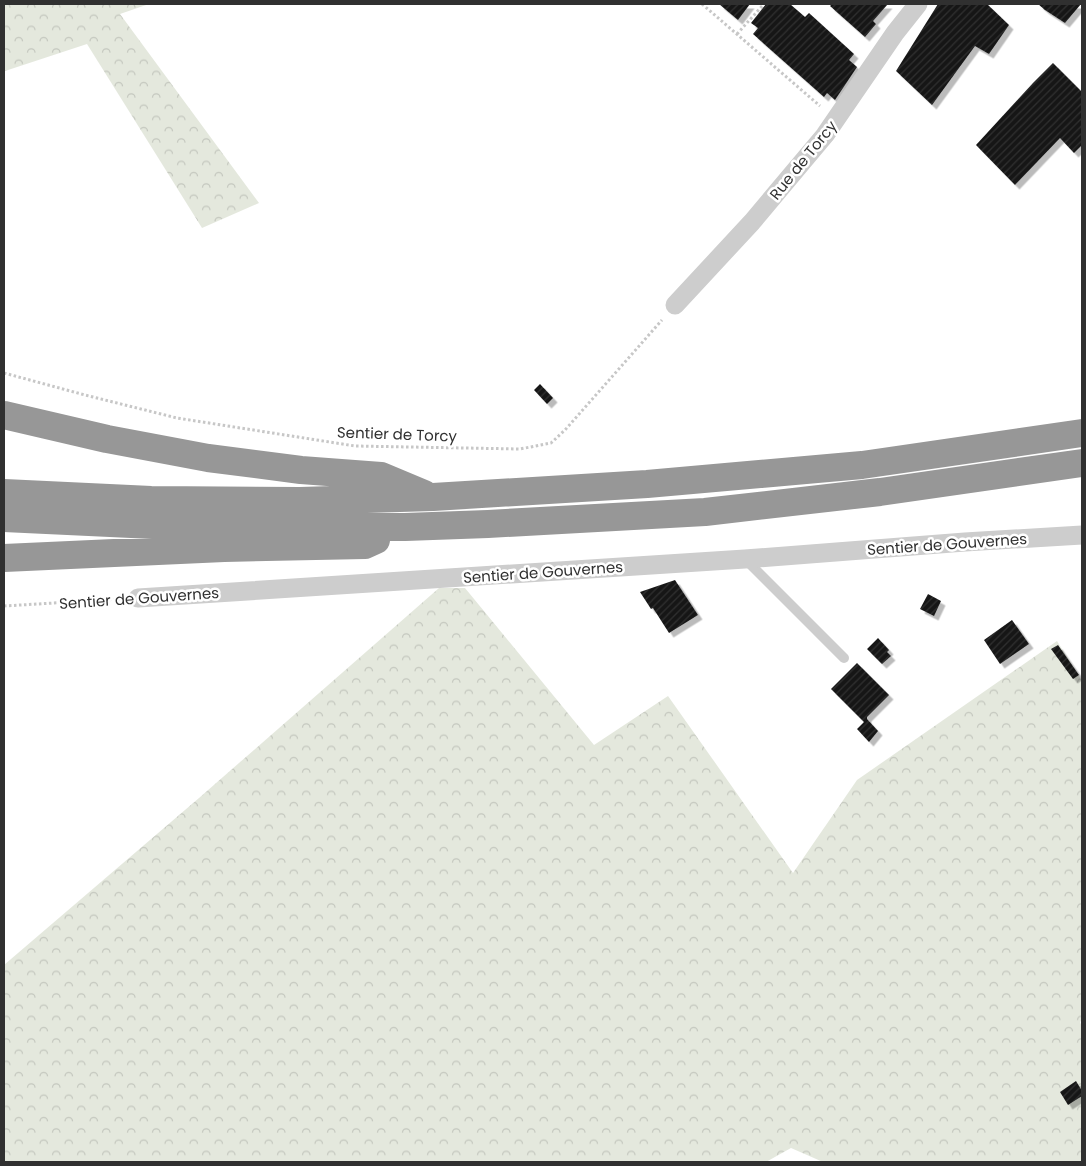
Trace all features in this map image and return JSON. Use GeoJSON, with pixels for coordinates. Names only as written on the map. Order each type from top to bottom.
{"type":"FeatureCollection","features":[{"type":"Feature","properties":{"kind":"highway"},"geometry":{"type":"LineString","coordinates":[[4,415],[107,440],[208,458],[301,470],[381,476],[432,497]]}},
{"type":"Feature","properties":{"kind":"highway"},"geometry":{"type":"LineString","coordinates":[[4,493],[161,500],[300,501],[432,497],[647,484],[862,465],[1082,433]]}},
{"type":"Feature","properties":{"kind":"highway"},"geometry":{"type":"LineString","coordinates":[[4,518],[174,526],[405,527],[488,524],[706,512],[880,492],[1082,463]]}},
{"type":"Feature","properties":{"kind":"highway"},"geometry":{"type":"LineString","coordinates":[[4,558],[224,548],[365,545],[405,527]]}},
{"type":"Feature","properties":{"kind":"street","name":"Rue de Torcy"},"geometry":{"type":"LineString","coordinates":[[675,305],[752,222],[824,135],[895,33],[918,4]]}},
{"type":"Feature","properties":{"kind":"street","name":"Sentier de Gouvernes"},"geometry":{"type":"LineString","coordinates":[[138,598],[745,559],[1082,535]]}},
{"type":"Feature","properties":{"kind":"lane"},"geometry":{"type":"LineString","coordinates":[[745,559],[844,658]]}},
{"type":"Feature","properties":{"kind":"path"},"geometry":{"type":"LineString","coordinates":[[702,4],[836,119]]}},
{"type":"Feature","properties":{"kind":"path"},"geometry":{"type":"LineString","coordinates":[[737,34],[764,4]]}},
{"type":"Feature","properties":{"kind":"path","name":"Sentier de Torcy"},"geometry":{"type":"LineString","coordinates":[[4,372],[177,418],[355,446],[520,449],[551,443],[565,430],[675,305]]}},
{"type":"Feature","properties":{"kind":"path","name":"Sentier de Gouvernes"},"geometry":{"type":"LineString","coordinates":[[4,606],[138,598]]}},
{"type":"Feature","properties":{"kind":"green space"},"geometry":{"type":"Polygon","coordinates":[[[4,4],[149,4],[120,14],[259,203],[202,228],[87,44],[5,71],[4,4]]]}},
{"type":"Feature","properties":{"kind":"green space"},"geometry":{"type":"Polygon","coordinates":[[[439,588],[465,588],[594,745],[668,696],[793,873],[857,780],[1057,641],[1082,681],[1082,1020],[1080,1022],[1082,1027],[1082,1162],[823,1162],[791,1148],[766,1162],[4,1162],[4,965],[199,798],[439,588]]]}},
{"type":"Feature","properties":{"kind":"building"},"geometry":{"type":"Polygon","coordinates":[[[719,4],[750,4],[738,20],[719,4]]]}},
{"type":"Feature","properties":{"kind":"building"},"geometry":{"type":"Polygon","coordinates":[[[766,4],[790,4],[805,17],[809,13],[854,54],[849,60],[857,67],[835,100],[827,93],[824,97],[753,34],[758,28],[751,23],[766,4]]]}},
{"type":"Feature","properties":{"kind":"building"},"geometry":{"type":"Polygon","coordinates":[[[832,4],[888,4],[873,21],[876,24],[865,37],[830,6],[832,4]]]}},
{"type":"Feature","properties":{"kind":"building"},"geometry":{"type":"Polygon","coordinates":[[[938,4],[987,4],[1009,25],[989,54],[975,46],[932,105],[896,71],[938,4]]]}},
{"type":"Feature","properties":{"kind":"building"},"geometry":{"type":"Polygon","coordinates":[[[1038,4],[1081,4],[1065,23],[1038,4]]]}},
{"type":"Feature","properties":{"kind":"building"},"geometry":{"type":"Polygon","coordinates":[[[1053,63],[1082,92],[1082,145],[1074,153],[1060,138],[1015,185],[976,145],[1053,63]]]}},
{"type":"Feature","properties":{"kind":"building"},"geometry":{"type":"Polygon","coordinates":[[[540,384],[553,398],[547,404],[534,390],[540,384]]]}},
{"type":"Feature","properties":{"kind":"building"},"geometry":{"type":"Polygon","coordinates":[[[675,580],[698,615],[669,633],[640,592],[675,580]]]}},
{"type":"Feature","properties":{"kind":"building"},"geometry":{"type":"Polygon","coordinates":[[[928,594],[941,601],[934,616],[920,609],[928,594]]]}},
{"type":"Feature","properties":{"kind":"building"},"geometry":{"type":"Polygon","coordinates":[[[1012,620],[1029,644],[1000,664],[984,640],[1012,620]]]}},
{"type":"Feature","properties":{"kind":"building"},"geometry":{"type":"Polygon","coordinates":[[[878,638],[889,650],[887,652],[891,656],[882,664],[867,649],[878,638]]]}},
{"type":"Feature","properties":{"kind":"building"},"geometry":{"type":"Polygon","coordinates":[[[1058,645],[1079,675],[1073,679],[1051,649],[1058,645]]]}},
{"type":"Feature","properties":{"kind":"building"},"geometry":{"type":"Polygon","coordinates":[[[857,663],[889,695],[867,717],[878,731],[869,742],[857,729],[864,722],[831,689],[857,663]]]}},
{"type":"Feature","properties":{"kind":"building"},"geometry":{"type":"Polygon","coordinates":[[[1076,1081],[1082,1091],[1082,1096],[1068,1105],[1060,1092],[1076,1081]]]}}]}
